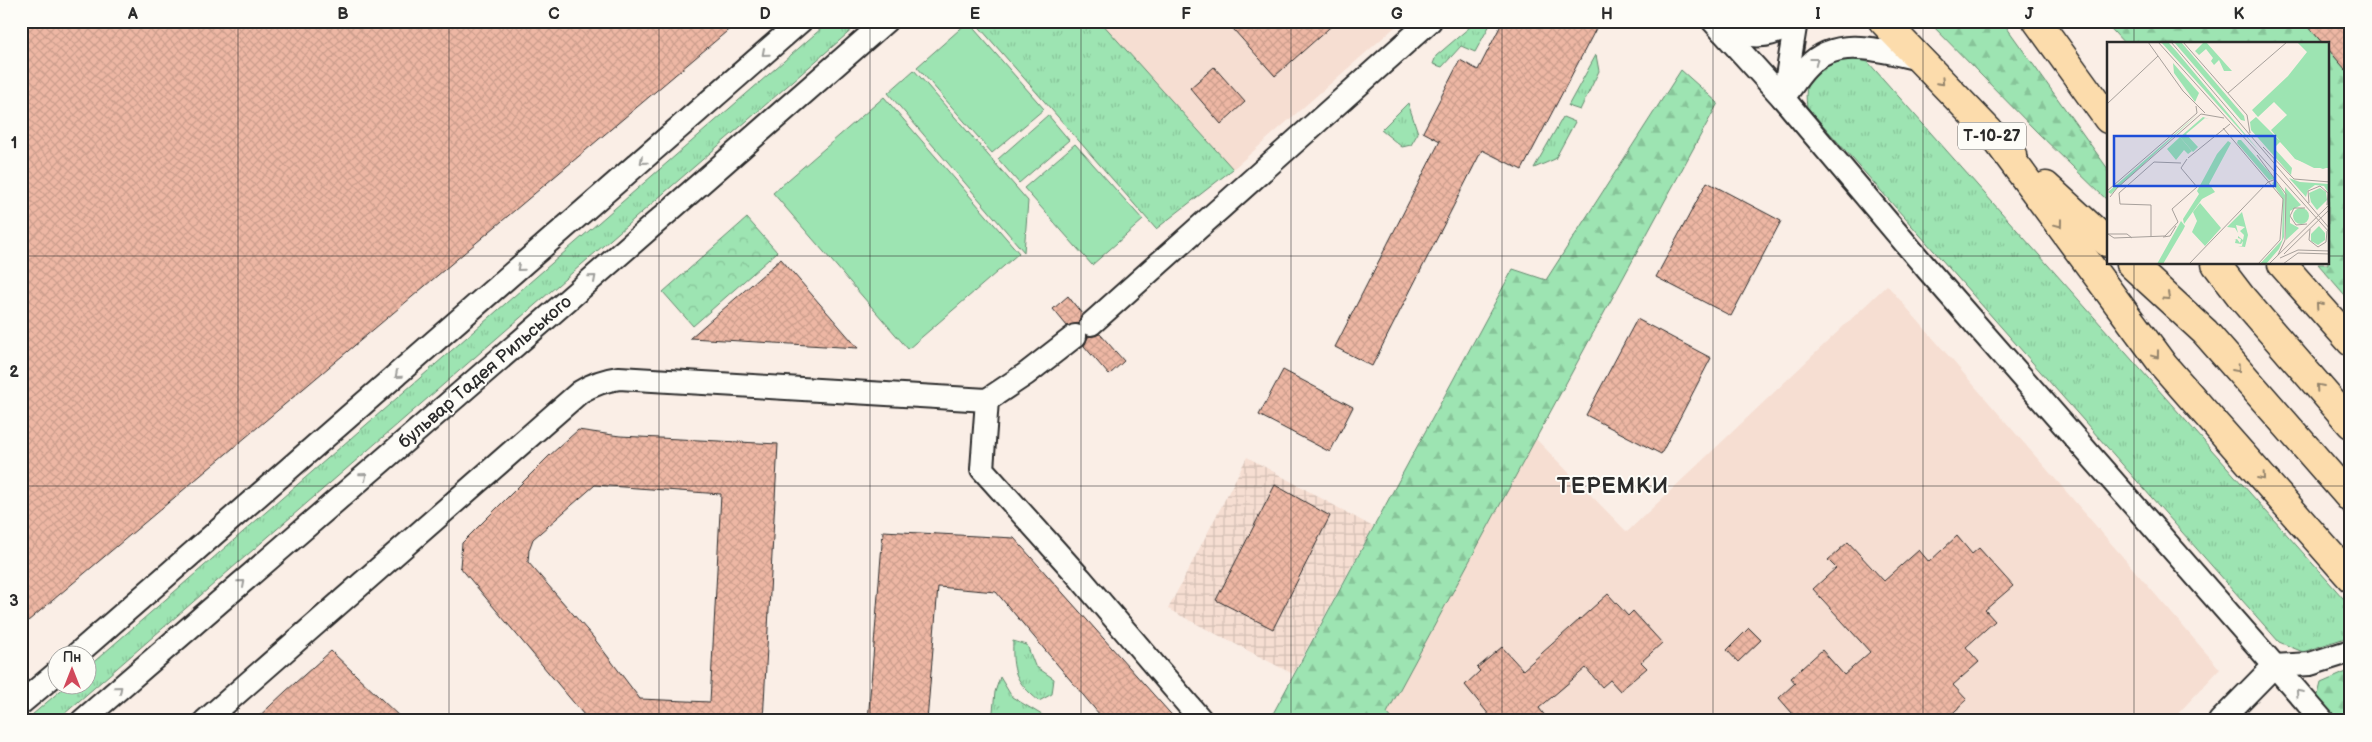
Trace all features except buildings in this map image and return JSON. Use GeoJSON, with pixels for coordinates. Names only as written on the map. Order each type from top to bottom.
{"type":"FeatureCollection","features":[{"type":"Feature","properties":{"kind":"highway","name":"Т-10-27"},"geometry":{"type":"LineString","coordinates":[[1883,21],[1999,143],[2107,242]]}},
{"type":"Feature","properties":{"kind":"highway"},"geometry":{"type":"LineString","coordinates":[[2037,21],[2107,118]]}},
{"type":"Feature","properties":{"kind":"highway"},"geometry":{"type":"LineString","coordinates":[[2060,54],[2107,93]]}},
{"type":"Feature","properties":{"kind":"highway"},"geometry":{"type":"LineString","coordinates":[[1999,143],[2164,366],[2351,578]]}},
{"type":"Feature","properties":{"kind":"highway"},"geometry":{"type":"LineString","coordinates":[[2132,265],[2205,332],[2351,499]]}},
{"type":"Feature","properties":{"kind":"highway"},"geometry":{"type":"LineString","coordinates":[[2217,265],[2242,298],[2351,424]]}},
{"type":"Feature","properties":{"kind":"highway"},"geometry":{"type":"LineString","coordinates":[[2283,265],[2351,342]]}},
{"type":"Feature","properties":{"kind":"street"},"geometry":{"type":"LineString","coordinates":[[88,644],[801,21]]}},
{"type":"Feature","properties":{"kind":"street","name":"бульвар Тадея Рильського"},"geometry":{"type":"LineString","coordinates":[[82,721],[555,312],[886,21]]}},
{"type":"Feature","properties":{"kind":"street"},"geometry":{"type":"LineString","coordinates":[[205,721],[573,398],[590,386],[606,380],[619,378],[987,400],[1026,374],[1083,330],[1430,21]]}},
{"type":"Feature","properties":{"kind":"street"},"geometry":{"type":"LineString","coordinates":[[1717,26],[1750,36],[1770,35],[1785,29],[1795,21]]}},
{"type":"Feature","properties":{"kind":"street"},"geometry":{"type":"LineString","coordinates":[[1783,98],[1795,21]]}},
{"type":"Feature","properties":{"kind":"street"},"geometry":{"type":"LineString","coordinates":[[1717,26],[1783,98],[1928,270],[2323,721]]}},
{"type":"Feature","properties":{"kind":"street"},"geometry":{"type":"LineString","coordinates":[[1783,98],[1807,67],[1825,53],[1848,46],[1872,48],[1919,59]]}},
{"type":"Feature","properties":{"kind":"street"},"geometry":{"type":"LineString","coordinates":[[987,400],[982,468],[1080,578],[1202,721]]}},
{"type":"Feature","properties":{"kind":"street"},"geometry":{"type":"LineString","coordinates":[[2220,721],[2274,666],[2310,664],[2351,651]]}},
{"type":"Feature","properties":{"kind":"street"},"geometry":{"type":"LineString","coordinates":[[21,703],[48,680]]}},
{"type":"Feature","properties":{"kind":"shaded area"},"geometry":{"type":"Polygon","coordinates":[[[974,21],[1402,21],[1233,169],[1156,229],[974,21]]]}},
{"type":"Feature","properties":{"kind":"shaded area"},"geometry":{"type":"Polygon","coordinates":[[[1887,285],[2220,669],[2171,721],[1394,721],[1387,713],[1536,439],[1627,532],[1887,285]]]}},
{"type":"Feature","properties":{"kind":"shaded area"},"geometry":{"type":"Polygon","coordinates":[[[1247,457],[1373,527],[1293,674],[1168,609],[1247,457]]]}},
{"type":"Feature","properties":{"kind":"green space"},"geometry":{"type":"Polygon","coordinates":[[[830,21],[862,21],[98,685],[98,658],[830,21]]]}},
{"type":"Feature","properties":{"kind":"green space"},"geometry":{"type":"Polygon","coordinates":[[[974,21],[1100,21],[1233,169],[1156,229],[974,21]]]}},
{"type":"Feature","properties":{"kind":"green space"},"geometry":{"type":"Polygon","coordinates":[[[1477,21],[1492,21],[1475,52],[1461,46],[1442,67],[1433,64],[1436,56],[1477,21]]]}},
{"type":"Feature","properties":{"kind":"green space"},"geometry":{"type":"Polygon","coordinates":[[[1928,21],[2002,21],[2107,168],[2107,200],[1928,21]]]}},
{"type":"Feature","properties":{"kind":"green space"},"geometry":{"type":"Polygon","coordinates":[[[2104,21],[2351,21],[2351,175],[2348,178],[2351,180],[2351,302],[2319,265],[2330,265],[2330,42],[2123,42],[2104,21]]]}},
{"type":"Feature","properties":{"kind":"green space"},"geometry":{"type":"Polygon","coordinates":[[[968,22],[1044,109],[992,153],[917,67],[968,22]]]}},
{"type":"Feature","properties":{"kind":"green space"},"geometry":{"type":"Polygon","coordinates":[[[1596,55],[1599,71],[1580,110],[1568,106],[1596,55]]]}},
{"type":"Feature","properties":{"kind":"green space"},"geometry":{"type":"Polygon","coordinates":[[[1849,57],[1868,62],[2351,607],[2351,636],[2303,652],[2279,642],[1807,107],[1807,85],[1815,72],[1821,67],[1849,57]]]}},
{"type":"Feature","properties":{"kind":"green space"},"geometry":{"type":"Polygon","coordinates":[[[914,70],[1028,201],[1024,252],[888,93],[914,70]]]}},
{"type":"Feature","properties":{"kind":"green space"},"geometry":{"type":"Polygon","coordinates":[[[1681,70],[1718,103],[1387,713],[1394,721],[1269,721],[1513,269],[1546,280],[1681,70]]]}},
{"type":"Feature","properties":{"kind":"green space"},"geometry":{"type":"Polygon","coordinates":[[[884,97],[1019,253],[908,349],[773,193],[884,97]]]}},
{"type":"Feature","properties":{"kind":"green space"},"geometry":{"type":"Polygon","coordinates":[[[1408,103],[1418,133],[1411,145],[1402,147],[1381,130],[1408,103]]]}},
{"type":"Feature","properties":{"kind":"green space"},"geometry":{"type":"Polygon","coordinates":[[[1048,115],[1069,140],[1019,183],[998,159],[1048,115]]]}},
{"type":"Feature","properties":{"kind":"green space"},"geometry":{"type":"Polygon","coordinates":[[[1563,117],[1575,122],[1555,159],[1534,168],[1563,117]]]}},
{"type":"Feature","properties":{"kind":"green space"},"geometry":{"type":"Polygon","coordinates":[[[1075,144],[1143,220],[1092,265],[1024,188],[1075,144]]]}},
{"type":"Feature","properties":{"kind":"green space"},"geometry":{"type":"Polygon","coordinates":[[[747,218],[777,252],[693,326],[663,292],[747,218]]]}},
{"type":"Feature","properties":{"kind":"green space"},"geometry":{"type":"Polygon","coordinates":[[[1013,641],[1027,645],[1035,666],[1054,679],[1052,694],[1039,701],[1025,688],[1014,668],[1013,641]]]}},
{"type":"Feature","properties":{"kind":"green space"},"geometry":{"type":"Polygon","coordinates":[[[2351,670],[2351,721],[2335,721],[2317,699],[2321,683],[2351,670]]]}},
{"type":"Feature","properties":{"kind":"green space"},"geometry":{"type":"Polygon","coordinates":[[[1000,677],[1012,697],[1052,721],[992,721],[995,692],[1000,677]]]}},
{"type":"Feature","properties":{"kind":"green space"},"geometry":{"type":"Polygon","coordinates":[[[56,694],[87,694],[56,721],[25,721],[56,694]]]}},
{"type":"Feature","properties":{"kind":"district","name":"ТЕРЕМКИ"},"geometry":{"type":"Point","coordinates":[1613,486]}}]}
